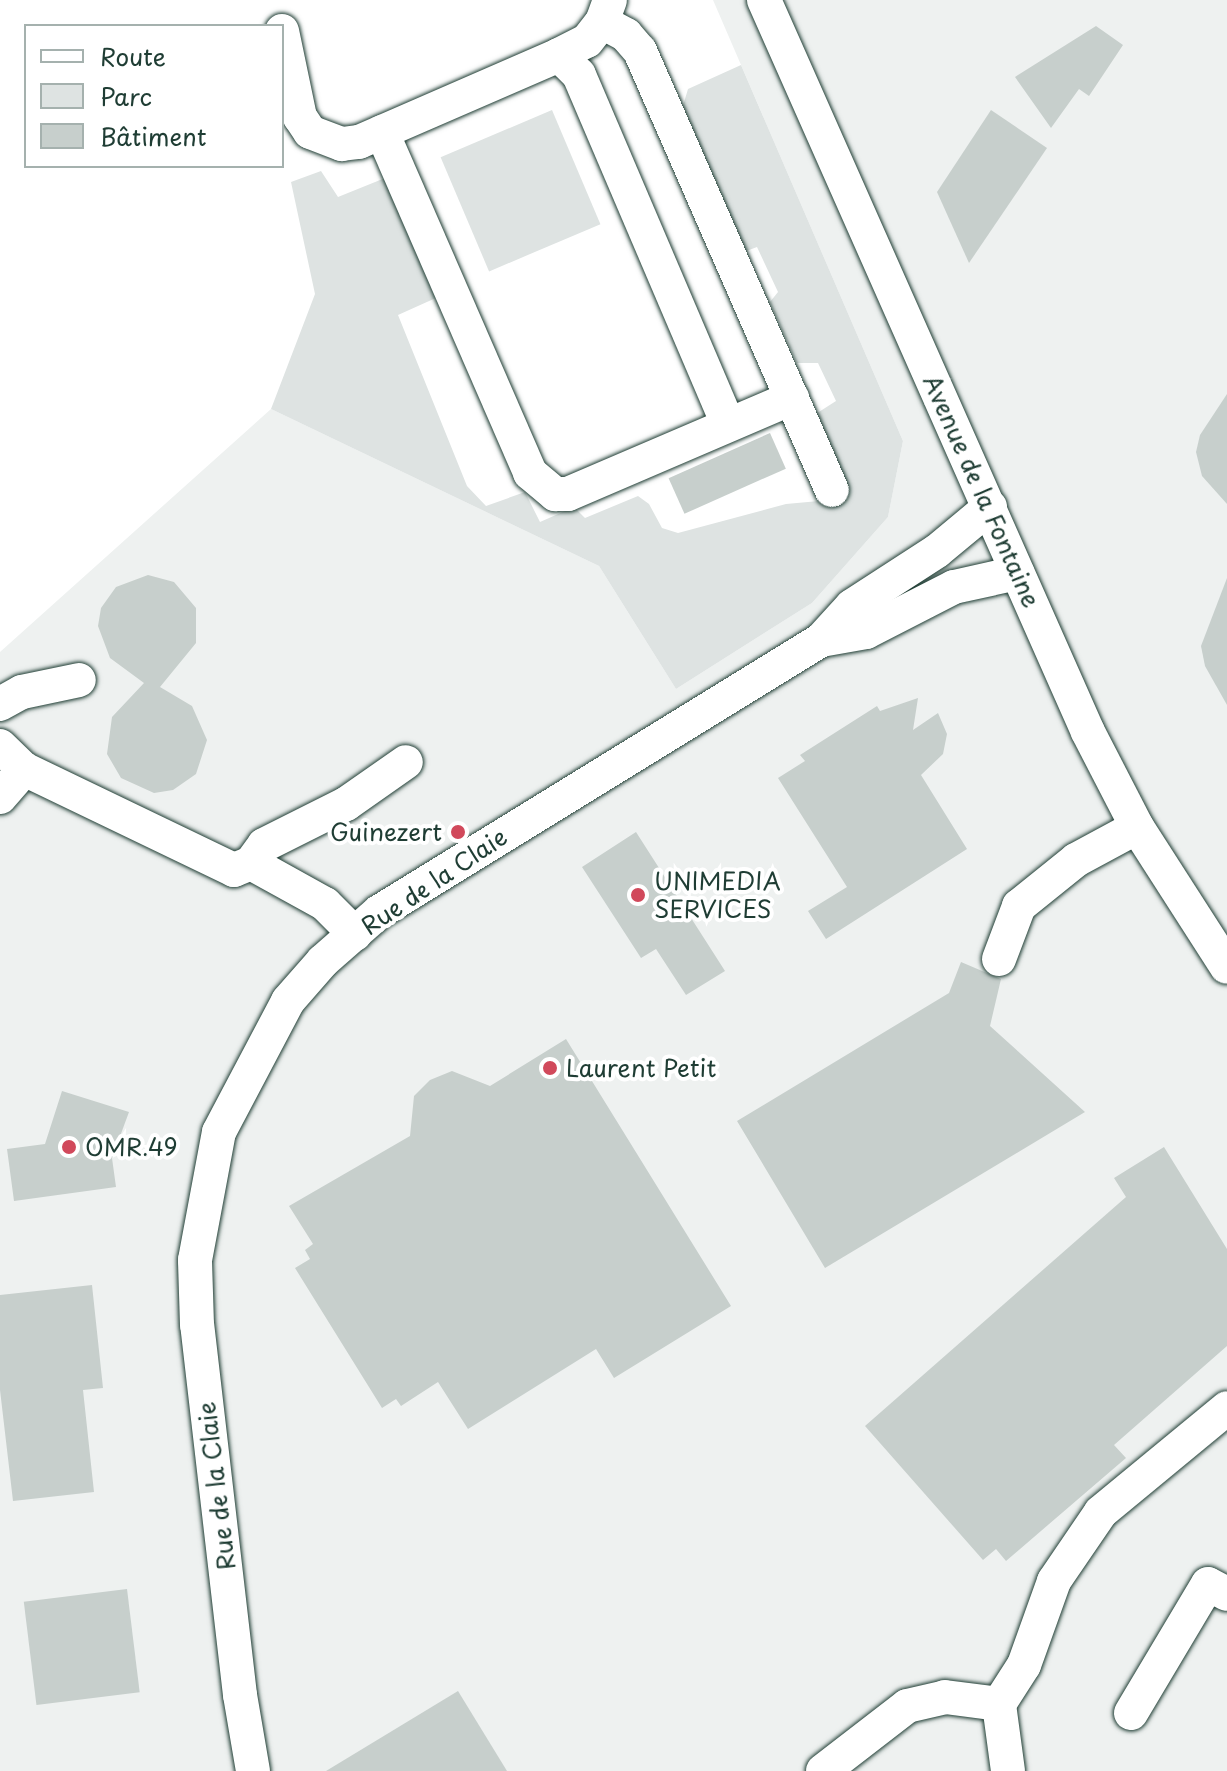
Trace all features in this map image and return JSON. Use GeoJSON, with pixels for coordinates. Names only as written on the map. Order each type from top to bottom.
{"type":"FeatureCollection","features":[{"type":"Feature","properties":{"kind":"street"},"geometry":{"type":"LineString","coordinates":[[276,0],[281,24]]}},
{"type":"Feature","properties":{"kind":"street","name":"Avenue de la Fontaine"},"geometry":{"type":"LineString","coordinates":[[764,0],[1017,573],[1137,827],[1227,967]]}},
{"type":"Feature","properties":{"kind":"street"},"geometry":{"type":"LineString","coordinates":[[284,38],[300,117],[310,132],[342,144],[382,132],[587,41],[606,11],[640,51],[832,490]]}},
{"type":"Feature","properties":{"kind":"street"},"geometry":{"type":"LineString","coordinates":[[559,55],[579,75],[728,425]]}},
{"type":"Feature","properties":{"kind":"street"},"geometry":{"type":"LineString","coordinates":[[382,132],[530,473],[541,485],[555,494],[568,494],[792,398]]}},
{"type":"Feature","properties":{"kind":"street","name":"Rue de la Claie"},"geometry":{"type":"LineString","coordinates":[[253,1771],[240,1695],[197,1325],[195,1260],[205,1187],[232,1105],[288,1001],[355,934],[446,868],[821,640],[852,606],[937,551],[990,507]]}},
{"type":"Feature","properties":{"kind":"street","name":"Rue de la Claie"},"geometry":{"type":"LineString","coordinates":[[821,640],[866,632],[954,587],[1017,573]]}},
{"type":"Feature","properties":{"kind":"street"},"geometry":{"type":"LineString","coordinates":[[0,704],[22,692],[79,680]]}},
{"type":"Feature","properties":{"kind":"street"},"geometry":{"type":"LineString","coordinates":[[0,797],[12,758],[234,870],[251,863],[264,845],[346,804],[406,762]]}},
{"type":"Feature","properties":{"kind":"street"},"geometry":{"type":"LineString","coordinates":[[999,959],[1019,906],[1076,860],[1137,827]]}},
{"type":"Feature","properties":{"kind":"street"},"geometry":{"type":"LineString","coordinates":[[251,863],[325,904],[355,934]]}},
{"type":"Feature","properties":{"kind":"street"},"geometry":{"type":"LineString","coordinates":[[1008,1771],[999,1704],[1024,1665],[1054,1581],[1101,1512],[1227,1408]]}},
{"type":"Feature","properties":{"kind":"street"},"geometry":{"type":"LineString","coordinates":[[1131,1713],[1208,1584],[1227,1594]]}},
{"type":"Feature","properties":{"kind":"street"},"geometry":{"type":"LineString","coordinates":[[823,1771],[907,1706],[945,1697],[999,1704]]}},
{"type":"Feature","properties":{"kind":"shaded area"},"geometry":{"type":"Polygon","coordinates":[[[713,0],[1227,0],[1227,1771],[0,1771],[0,652],[271,409],[599,566],[676,689],[812,603],[888,517],[903,441],[713,0]]]}},
{"type":"Feature","properties":{"kind":"green space"},"geometry":{"type":"Polygon","coordinates":[[[741,65],[903,441],[888,517],[812,603],[676,689],[599,566],[271,409],[315,294],[291,182],[321,171],[338,197],[390,176],[438,297],[398,315],[467,486],[486,506],[525,492],[540,522],[574,507],[585,518],[638,496],[649,504],[662,528],[678,533],[786,504],[830,500],[811,417],[836,401],[818,363],[797,363],[770,302],[778,292],[757,247],[741,253],[682,109],[688,89],[741,65]]]}},
{"type":"Feature","properties":{"kind":"green space"},"geometry":{"type":"Polygon","coordinates":[[[552,110],[600,224],[489,271],[441,157],[552,110]]]}},
{"type":"Feature","properties":{"kind":"building"},"geometry":{"type":"Polygon","coordinates":[[[1096,26],[1123,45],[1089,96],[1079,89],[1051,128],[1015,77],[1096,26]]]}},
{"type":"Feature","properties":{"kind":"building"},"geometry":{"type":"Polygon","coordinates":[[[991,110],[1047,148],[969,263],[937,192],[991,110]]]}},
{"type":"Feature","properties":{"kind":"building"},"geometry":{"type":"Polygon","coordinates":[[[1227,394],[1227,504],[1202,476],[1196,452],[1200,435],[1227,394]]]}},
{"type":"Feature","properties":{"kind":"building"},"geometry":{"type":"Polygon","coordinates":[[[770,433],[786,469],[684,514],[669,478],[770,433]]]}},
{"type":"Feature","properties":{"kind":"building"},"geometry":{"type":"Polygon","coordinates":[[[148,575],[174,582],[196,608],[196,643],[160,687],[192,706],[207,740],[196,774],[173,790],[154,793],[121,778],[107,754],[112,717],[144,683],[110,658],[98,626],[101,608],[116,587],[148,575]]]}},
{"type":"Feature","properties":{"kind":"building"},"geometry":{"type":"Polygon","coordinates":[[[1227,578],[1227,705],[1205,666],[1201,646],[1227,578]]]}},
{"type":"Feature","properties":{"kind":"building"},"geometry":{"type":"Polygon","coordinates":[[[918,698],[913,730],[938,713],[947,734],[943,754],[921,775],[967,849],[826,939],[808,911],[847,887],[778,778],[805,761],[800,755],[877,706],[880,711],[918,698]]]}},
{"type":"Feature","properties":{"kind":"building","name":"UNIMEDIA SERVICES"},"geometry":{"type":"Polygon","coordinates":[[[636,832],[725,971],[686,995],[656,949],[641,958],[582,867],[636,832]]]}},
{"type":"Feature","properties":{"kind":"building"},"geometry":{"type":"Polygon","coordinates":[[[961,962],[1001,979],[990,1026],[1085,1112],[825,1268],[737,1121],[949,993],[961,962]]]}},
{"type":"Feature","properties":{"kind":"building"},"geometry":{"type":"Polygon","coordinates":[[[566,1039],[731,1306],[614,1378],[596,1349],[468,1429],[438,1382],[401,1406],[396,1399],[382,1408],[295,1268],[310,1259],[305,1250],[313,1244],[289,1206],[410,1136],[414,1096],[430,1080],[452,1071],[490,1086],[566,1039]]]}},
{"type":"Feature","properties":{"kind":"building","name":"OMR.49"},"geometry":{"type":"Polygon","coordinates":[[[62,1091],[129,1112],[112,1158],[116,1187],[14,1201],[7,1149],[45,1144],[62,1091]]]}},
{"type":"Feature","properties":{"kind":"building"},"geometry":{"type":"Polygon","coordinates":[[[1164,1147],[1227,1249],[1227,1346],[1114,1445],[1126,1458],[1006,1561],[996,1549],[983,1560],[865,1426],[1126,1197],[1114,1178],[1164,1147]]]}},
{"type":"Feature","properties":{"kind":"building"},"geometry":{"type":"Polygon","coordinates":[[[92,1285],[103,1388],[83,1390],[94,1492],[13,1501],[0,1390],[0,1295],[92,1285]]]}},
{"type":"Feature","properties":{"kind":"building"},"geometry":{"type":"Polygon","coordinates":[[[127,1589],[140,1692],[36,1705],[24,1602],[127,1589]]]}},
{"type":"Feature","properties":{"kind":"building"},"geometry":{"type":"Polygon","coordinates":[[[458,1691],[507,1771],[326,1771],[458,1691]]]}},
{"type":"Feature","properties":{"kind":"place","name":"Guinezert"},"geometry":{"type":"Point","coordinates":[458,832]}},
{"type":"Feature","properties":{"kind":"place","name":"UNIMEDIA SERVICES"},"geometry":{"type":"Point","coordinates":[638,895]}},
{"type":"Feature","properties":{"kind":"place","name":"Laurent Petit"},"geometry":{"type":"Point","coordinates":[550,1068]}},
{"type":"Feature","properties":{"kind":"place","name":"OMR.49"},"geometry":{"type":"Point","coordinates":[69,1147]}}]}
